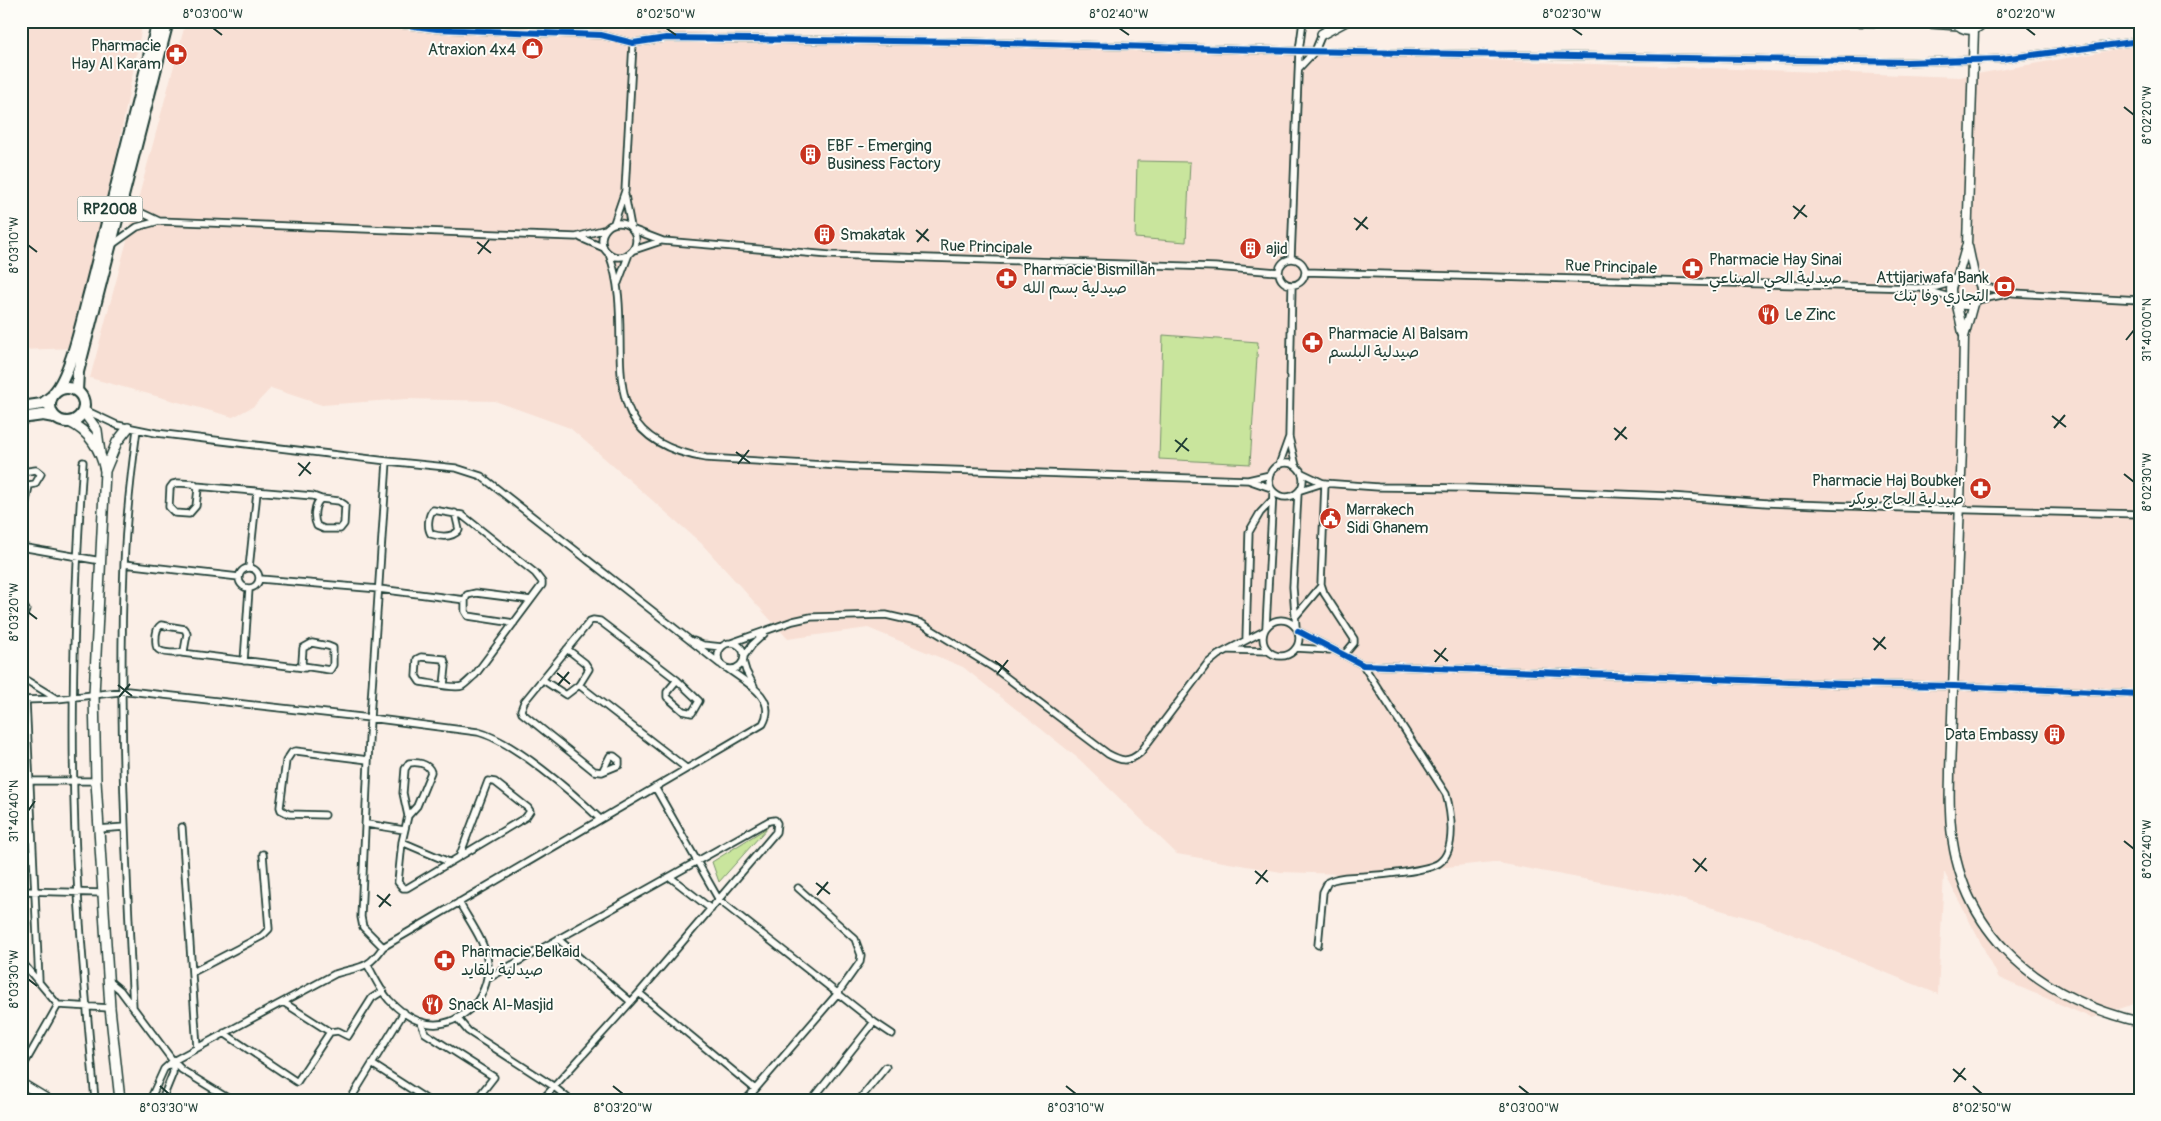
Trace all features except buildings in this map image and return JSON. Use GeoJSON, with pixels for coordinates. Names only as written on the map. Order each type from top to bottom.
{"type":"FeatureCollection","features":[{"type":"Feature","properties":{"kind":"highway","name":"RP2008"},"geometry":{"type":"LineString","coordinates":[[53,395],[59,388],[82,320],[158,21]]}},
{"type":"Feature","properties":{"kind":"highway","name":"RP2008"},"geometry":{"type":"LineString","coordinates":[[83,410],[83,400],[77,391],[78,372],[168,21]]}},
{"type":"Feature","properties":{"kind":"highway"},"geometry":{"type":"LineString","coordinates":[[21,407],[42,404],[64,388],[77,391]]}},
{"type":"Feature","properties":{"kind":"highway"},"geometry":{"type":"LineString","coordinates":[[53,395],[49,408],[54,417]]}},
{"type":"Feature","properties":{"kind":"highway"},"geometry":{"type":"LineString","coordinates":[[21,418],[43,416],[69,422],[78,418],[83,410]]}},
{"type":"Feature","properties":{"kind":"main road"},"geometry":{"type":"LineString","coordinates":[[1322,34],[1346,21]]}},
{"type":"Feature","properties":{"kind":"main road"},"geometry":{"type":"LineString","coordinates":[[1840,21],[1956,23],[1965,29],[1974,29],[1984,21]]}},
{"type":"Feature","properties":{"kind":"main road"},"geometry":{"type":"LineString","coordinates":[[83,410],[97,430],[104,471],[94,695],[96,781],[110,1008],[120,1100]]}},
{"type":"Feature","properties":{"kind":"main road"},"geometry":{"type":"LineString","coordinates":[[69,422],[83,430],[100,453]]}},
{"type":"Feature","properties":{"kind":"main road"},"geometry":{"type":"LineString","coordinates":[[104,471],[117,442],[132,428]]}},
{"type":"Feature","properties":{"kind":"main road"},"geometry":{"type":"LineString","coordinates":[[118,1077],[127,1100]]}},
{"type":"Feature","properties":{"kind":"street"},"geometry":{"type":"LineString","coordinates":[[375,21],[437,29],[601,35],[633,43],[666,38],[961,42],[1299,51],[1908,62],[1974,61],[2140,41]]}},
{"type":"Feature","properties":{"kind":"street"},"geometry":{"type":"LineString","coordinates":[[1291,259],[1300,68],[1299,51],[1303,21]]}},
{"type":"Feature","properties":{"kind":"street"},"geometry":{"type":"LineString","coordinates":[[1300,68],[1315,51],[1322,34],[1333,21]]}},
{"type":"Feature","properties":{"kind":"street"},"geometry":{"type":"LineString","coordinates":[[1964,337],[1951,290],[1967,244],[1974,29]]}},
{"type":"Feature","properties":{"kind":"street"},"geometry":{"type":"LineString","coordinates":[[576,237],[606,229],[614,223],[624,191],[633,43]]}},
{"type":"Feature","properties":{"kind":"street"},"geometry":{"type":"LineString","coordinates":[[618,285],[637,240],[632,228],[624,191]]}},
{"type":"Feature","properties":{"kind":"street"},"geometry":{"type":"LineString","coordinates":[[123,198],[140,212],[159,221]]}},
{"type":"Feature","properties":{"kind":"street"},"geometry":{"type":"LineString","coordinates":[[112,245],[130,231],[159,221],[576,237],[591,241],[604,248],[609,254],[618,285],[619,369],[626,403],[636,422],[650,437],[682,454],[706,458],[858,467],[1248,480],[1270,475],[1279,465],[1289,437]]}},
{"type":"Feature","properties":{"kind":"street"},"geometry":{"type":"LineString","coordinates":[[614,223],[623,223],[632,228]]}},
{"type":"Feature","properties":{"kind":"street","name":"Rue Principale"},"geometry":{"type":"LineString","coordinates":[[632,228],[663,241],[830,255],[1215,267],[1279,272]]}},
{"type":"Feature","properties":{"kind":"street"},"geometry":{"type":"LineString","coordinates":[[604,248],[602,238],[606,229]]}},
{"type":"Feature","properties":{"kind":"street","name":"Rue Principale"},"geometry":{"type":"LineString","coordinates":[[631,252],[663,241]]}},
{"type":"Feature","properties":{"kind":"street"},"geometry":{"type":"LineString","coordinates":[[1967,244],[1980,294],[1975,302],[1964,337],[1950,810],[1959,868],[1974,906],[2001,946],[2027,971],[2042,982],[2088,1006],[2140,1022]]}},
{"type":"Feature","properties":{"kind":"street"},"geometry":{"type":"LineString","coordinates":[[609,254],[619,257],[631,252]]}},
{"type":"Feature","properties":{"kind":"street"},"geometry":{"type":"LineString","coordinates":[[1291,259],[1302,264],[1305,272],[1302,280],[1292,285],[1282,281],[1279,272],[1282,263],[1291,259]]}},
{"type":"Feature","properties":{"kind":"street","name":"Rue Principale"},"geometry":{"type":"LineString","coordinates":[[1305,272],[1917,288]]}},
{"type":"Feature","properties":{"kind":"street"},"geometry":{"type":"LineString","coordinates":[[1917,288],[1936,287],[1964,276],[2014,293],[2140,300]]}},
{"type":"Feature","properties":{"kind":"street"},"geometry":{"type":"LineString","coordinates":[[1292,285],[1289,437],[1296,466],[1302,473],[1324,483],[1378,487],[1466,488],[1669,496],[1960,510],[2140,514]]}},
{"type":"Feature","properties":{"kind":"street"},"geometry":{"type":"LineString","coordinates":[[1917,288],[1964,305],[2014,293]]}},
{"type":"Feature","properties":{"kind":"street"},"geometry":{"type":"LineString","coordinates":[[83,410],[107,421],[132,428],[387,461],[456,468],[481,476],[685,637],[758,692]]}},
{"type":"Feature","properties":{"kind":"street"},"geometry":{"type":"LineString","coordinates":[[132,428],[124,564],[121,691],[133,1007]]}},
{"type":"Feature","properties":{"kind":"street"},"geometry":{"type":"LineString","coordinates":[[383,946],[363,927],[361,917],[367,824],[370,718],[387,461]]}},
{"type":"Feature","properties":{"kind":"street"},"geometry":{"type":"LineString","coordinates":[[83,462],[76,558],[72,698],[78,893],[94,1100]]}},
{"type":"Feature","properties":{"kind":"street"},"geometry":{"type":"LineString","coordinates":[[1279,465],[1288,463],[1296,466]]}},
{"type":"Feature","properties":{"kind":"street"},"geometry":{"type":"LineString","coordinates":[[21,472],[36,470],[40,473],[41,477],[37,482],[29,486],[21,486]]}},
{"type":"Feature","properties":{"kind":"street"},"geometry":{"type":"LineString","coordinates":[[1296,648],[1299,640],[1293,587],[1299,492],[1304,482],[1302,473]]}},
{"type":"Feature","properties":{"kind":"street"},"geometry":{"type":"LineString","coordinates":[[1268,651],[1263,639],[1273,499],[1270,475]]}},
{"type":"Feature","properties":{"kind":"street"},"geometry":{"type":"LineString","coordinates":[[1248,480],[1272,490],[1285,498],[1324,483]]}},
{"type":"Feature","properties":{"kind":"street"},"geometry":{"type":"LineString","coordinates":[[1324,483],[1321,586],[1354,639],[1344,656]]}},
{"type":"Feature","properties":{"kind":"street"},"geometry":{"type":"LineString","coordinates":[[196,486],[198,492],[197,503],[192,512],[185,514],[174,513],[170,510],[170,488],[173,484],[191,484],[196,486],[313,496],[340,501],[345,505],[344,524],[340,529],[324,529],[317,526],[315,518],[317,504],[322,499]]}},
{"type":"Feature","properties":{"kind":"street"},"geometry":{"type":"LineString","coordinates":[[21,526],[29,486]]}},
{"type":"Feature","properties":{"kind":"street"},"geometry":{"type":"LineString","coordinates":[[249,568],[257,492]]}},
{"type":"Feature","properties":{"kind":"street"},"geometry":{"type":"LineString","coordinates":[[1246,640],[1249,532],[1260,513],[1273,499]]}},
{"type":"Feature","properties":{"kind":"street"},"geometry":{"type":"LineString","coordinates":[[444,685],[446,666],[444,659],[421,657],[417,659],[416,676],[420,682],[444,685],[464,686],[542,585],[540,578],[475,524],[456,514],[433,510],[431,512],[429,531],[431,534],[452,536],[455,534],[459,530],[456,514]]}},
{"type":"Feature","properties":{"kind":"street"},"geometry":{"type":"LineString","coordinates":[[21,547],[101,561]]}},
{"type":"Feature","properties":{"kind":"street"},"geometry":{"type":"LineString","coordinates":[[124,564],[239,577]]}},
{"type":"Feature","properties":{"kind":"street"},"geometry":{"type":"LineString","coordinates":[[249,568],[258,572],[260,579],[257,585],[249,589],[240,584],[239,577],[242,571],[249,568]]}},
{"type":"Feature","properties":{"kind":"street"},"geometry":{"type":"LineString","coordinates":[[260,579],[378,589],[465,600]]}},
{"type":"Feature","properties":{"kind":"street"},"geometry":{"type":"LineString","coordinates":[[1295,617],[1321,586]]}},
{"type":"Feature","properties":{"kind":"street"},"geometry":{"type":"LineString","coordinates":[[244,661],[249,589]]}},
{"type":"Feature","properties":{"kind":"street"},"geometry":{"type":"LineString","coordinates":[[514,623],[468,616],[465,611],[467,595],[476,593],[531,600]]}},
{"type":"Feature","properties":{"kind":"street"},"geometry":{"type":"LineString","coordinates":[[21,601],[26,610],[21,623]]}},
{"type":"Feature","properties":{"kind":"street"},"geometry":{"type":"LineString","coordinates":[[685,637],[703,645],[722,647],[811,617],[886,615],[920,623],[994,668],[1108,754],[1126,761],[1133,759],[1140,752],[1207,664],[1218,655],[1265,629],[1273,621],[1282,619],[1290,622],[1297,629],[1332,650],[1363,665],[2140,694]]}},
{"type":"Feature","properties":{"kind":"street"},"geometry":{"type":"LineString","coordinates":[[602,772],[594,771],[587,766],[522,713],[521,706],[567,649],[590,621],[596,620],[677,680],[699,701],[692,713],[683,711],[667,697],[667,692],[677,680]]}},
{"type":"Feature","properties":{"kind":"street"},"geometry":{"type":"LineString","coordinates":[[182,653],[186,647],[187,634],[185,629],[160,626],[157,629],[156,642],[157,648],[162,651],[305,668],[330,670],[334,665],[333,648],[312,643],[306,645],[302,651],[302,662],[305,668]]}},
{"type":"Feature","properties":{"kind":"street"},"geometry":{"type":"LineString","coordinates":[[728,669],[738,668],[758,639],[774,628]]}},
{"type":"Feature","properties":{"kind":"street"},"geometry":{"type":"LineString","coordinates":[[150,1100],[164,1069],[173,1061],[335,974],[356,970],[367,964],[383,946],[763,724],[768,716],[768,708],[746,671],[740,647],[731,643]]}},
{"type":"Feature","properties":{"kind":"street"},"geometry":{"type":"LineString","coordinates":[[720,664],[718,655],[722,647]]}},
{"type":"Feature","properties":{"kind":"street"},"geometry":{"type":"LineString","coordinates":[[1227,650],[1268,651],[1276,655],[1285,655],[1296,648],[1332,650]]}},
{"type":"Feature","properties":{"kind":"street"},"geometry":{"type":"LineString","coordinates":[[543,680],[566,695],[579,685],[589,669],[585,663],[567,649]]}},
{"type":"Feature","properties":{"kind":"street"},"geometry":{"type":"LineString","coordinates":[[1318,945],[1323,892],[1328,882],[1348,877],[1392,873],[1435,865],[1443,860],[1448,849],[1452,816],[1446,794],[1363,665]]}},
{"type":"Feature","properties":{"kind":"street"},"geometry":{"type":"LineString","coordinates":[[21,678],[57,699]]}},
{"type":"Feature","properties":{"kind":"street"},"geometry":{"type":"LineString","coordinates":[[579,685],[686,768]]}},
{"type":"Feature","properties":{"kind":"street"},"geometry":{"type":"LineString","coordinates":[[39,981],[36,892],[24,700],[72,698],[121,691],[370,718],[489,735],[522,756],[600,819]]}},
{"type":"Feature","properties":{"kind":"street"},"geometry":{"type":"LineString","coordinates":[[325,815],[289,814],[281,810],[286,761],[289,756],[296,751],[368,760]]}},
{"type":"Feature","properties":{"kind":"street"},"geometry":{"type":"LineString","coordinates":[[408,816],[404,794],[405,769],[409,763],[423,764],[430,768],[431,772],[417,806],[408,816],[404,830],[398,882],[403,888],[407,888],[526,817],[530,811],[495,782],[488,781],[460,855]]}},
{"type":"Feature","properties":{"kind":"street"},"geometry":{"type":"LineString","coordinates":[[21,781],[96,781]]}},
{"type":"Feature","properties":{"kind":"street"},"geometry":{"type":"LineString","coordinates":[[655,787],[719,900],[874,1022],[892,1034]]}},
{"type":"Feature","properties":{"kind":"street"},"geometry":{"type":"LineString","coordinates":[[487,979],[769,821],[775,820],[777,823],[776,832],[719,900],[639,993],[542,1100]]}},
{"type":"Feature","properties":{"kind":"street"},"geometry":{"type":"LineString","coordinates":[[367,824],[404,830]]}},
{"type":"Feature","properties":{"kind":"street"},"geometry":{"type":"LineString","coordinates":[[98,829],[125,827]]}},
{"type":"Feature","properties":{"kind":"street"},"geometry":{"type":"LineString","coordinates":[[182,827],[197,1048]]}},
{"type":"Feature","properties":{"kind":"street"},"geometry":{"type":"LineString","coordinates":[[402,842],[449,862]]}},
{"type":"Feature","properties":{"kind":"street"},"geometry":{"type":"LineString","coordinates":[[192,972],[262,936],[269,929],[263,854]]}},
{"type":"Feature","properties":{"kind":"street"},"geometry":{"type":"LineString","coordinates":[[670,877],[711,909]]}},
{"type":"Feature","properties":{"kind":"street"},"geometry":{"type":"LineString","coordinates":[[746,1100],[858,968],[861,955],[855,939],[798,888]]}},
{"type":"Feature","properties":{"kind":"street"},"geometry":{"type":"LineString","coordinates":[[21,891],[102,893]]}},
{"type":"Feature","properties":{"kind":"street"},"geometry":{"type":"LineString","coordinates":[[367,964],[382,991],[404,1012],[421,1022],[432,1025],[443,1024],[457,1018],[474,1006],[481,995],[487,979],[488,964],[486,952],[459,902]]}},
{"type":"Feature","properties":{"kind":"street"},"geometry":{"type":"LineString","coordinates":[[558,939],[631,1002]]}},
{"type":"Feature","properties":{"kind":"street"},"geometry":{"type":"LineString","coordinates":[[21,961],[58,1005],[110,1008]]}},
{"type":"Feature","properties":{"kind":"street"},"geometry":{"type":"LineString","coordinates":[[108,980],[120,990],[173,1061],[182,1070],[230,1100]]}},
{"type":"Feature","properties":{"kind":"street"},"geometry":{"type":"LineString","coordinates":[[283,1002],[330,1032],[338,1031],[348,1036],[372,998],[382,991]]}},
{"type":"Feature","properties":{"kind":"street"},"geometry":{"type":"LineString","coordinates":[[639,993],[755,1089]]}},
{"type":"Feature","properties":{"kind":"street"},"geometry":{"type":"LineString","coordinates":[[21,1070],[58,1005]]}},
{"type":"Feature","properties":{"kind":"street"},"geometry":{"type":"LineString","coordinates":[[350,1100],[404,1012]]}},
{"type":"Feature","properties":{"kind":"street"},"geometry":{"type":"LineString","coordinates":[[457,1018],[468,1031],[553,1086],[570,1100]]}},
{"type":"Feature","properties":{"kind":"street"},"geometry":{"type":"LineString","coordinates":[[421,1022],[425,1033],[494,1077],[476,1100]]}},
{"type":"Feature","properties":{"kind":"street"},"geometry":{"type":"LineString","coordinates":[[812,1100],[874,1022]]}},
{"type":"Feature","properties":{"kind":"street"},"geometry":{"type":"LineString","coordinates":[[224,1033],[297,1082],[330,1032]]}},
{"type":"Feature","properties":{"kind":"street"},"geometry":{"type":"LineString","coordinates":[[162,1100],[173,1073],[173,1061]]}},
{"type":"Feature","properties":{"kind":"street"},"geometry":{"type":"LineString","coordinates":[[372,1064],[418,1097],[428,1100]]}},
{"type":"Feature","properties":{"kind":"street"},"geometry":{"type":"LineString","coordinates":[[859,1100],[886,1067]]}},
{"type":"Feature","properties":{"kind":"street"},"geometry":{"type":"LineString","coordinates":[[21,1083],[49,1100]]}},
{"type":"Feature","properties":{"kind":"shaded area"},"geometry":{"type":"Polygon","coordinates":[[[21,21],[143,21],[90,291],[73,348],[21,350],[21,21]]]}},
{"type":"Feature","properties":{"kind":"shaded area"},"geometry":{"type":"Polygon","coordinates":[[[186,21],[487,21],[551,27],[1960,77],[2140,45],[2140,1002],[2092,1018],[1999,978],[1944,872],[1938,994],[1760,921],[1659,893],[1493,862],[1373,875],[1281,872],[1177,854],[1079,759],[963,667],[868,628],[788,639],[701,543],[570,428],[495,401],[406,399],[322,405],[271,388],[254,406],[233,417],[90,378],[186,21]]]}},
{"type":"Feature","properties":{"kind":"green space"},"geometry":{"type":"Polygon","coordinates":[[[1137,161],[1190,162],[1186,242],[1135,238],[1137,161]]]}},
{"type":"Feature","properties":{"kind":"green space"},"geometry":{"type":"Polygon","coordinates":[[[1163,335],[1258,342],[1250,464],[1159,459],[1163,335]]]}},
{"type":"Feature","properties":{"kind":"green space"},"geometry":{"type":"Polygon","coordinates":[[[768,827],[719,882],[712,862],[768,827]]]}},
{"type":"Feature","properties":{"kind":"cycle path"},"geometry":{"type":"LineString","coordinates":[[375,21],[437,29],[601,35],[633,43],[666,38],[971,42],[1299,51],[1907,62],[2002,59],[2140,41]]}},
{"type":"Feature","properties":{"kind":"cycle path"},"geometry":{"type":"LineString","coordinates":[[1298,631],[1363,665],[2140,694]]}},
{"type":"Feature","properties":{"kind":"place","name":"Atraxion 4x4"},"geometry":{"type":"Point","coordinates":[532,49]}},
{"type":"Feature","properties":{"kind":"place","name":"Pharmacie Hay Al Karam"},"geometry":{"type":"Point","coordinates":[177,54]}},
{"type":"Feature","properties":{"kind":"place","name":"EBF - Emerging Business Factory"},"geometry":{"type":"Point","coordinates":[811,154]}},
{"type":"Feature","properties":{"kind":"place","name":"Smakatak"},"geometry":{"type":"Point","coordinates":[824,234]}},
{"type":"Feature","properties":{"kind":"place","name":"ajid"},"geometry":{"type":"Point","coordinates":[1250,248]}},
{"type":"Feature","properties":{"kind":"place","name":"Pharmacie Hay Sinai صيدلية الحي الصناعي"},"geometry":{"type":"Point","coordinates":[1693,268]}},
{"type":"Feature","properties":{"kind":"place","name":"Pharmacie Bismillah صيدلية بسم الله"},"geometry":{"type":"Point","coordinates":[1007,278]}},
{"type":"Feature","properties":{"kind":"place","name":"Attijariwafa Bank التجاري وفا بنك"},"geometry":{"type":"Point","coordinates":[2005,286]}},
{"type":"Feature","properties":{"kind":"place","name":"Le Zinc"},"geometry":{"type":"Point","coordinates":[1769,314]}},
{"type":"Feature","properties":{"kind":"place","name":"Pharmacie Al Balsam صيدلية البلسم"},"geometry":{"type":"Point","coordinates":[1312,342]}},
{"type":"Feature","properties":{"kind":"place","name":"Pharmacie Haj Boubker صيدلية الحاج بوبكر"},"geometry":{"type":"Point","coordinates":[1980,489]}},
{"type":"Feature","properties":{"kind":"place","name":"Marrakech Sidi Ghanem"},"geometry":{"type":"Point","coordinates":[1330,518]}},
{"type":"Feature","properties":{"kind":"place","name":"Data Embassy"},"geometry":{"type":"Point","coordinates":[2054,734]}},
{"type":"Feature","properties":{"kind":"place","name":"Pharmacie Belkaid صيدلية بلقايد"},"geometry":{"type":"Point","coordinates":[445,960]}},
{"type":"Feature","properties":{"kind":"place","name":"Snack Al-Masjid"},"geometry":{"type":"Point","coordinates":[432,1004]}}]}
